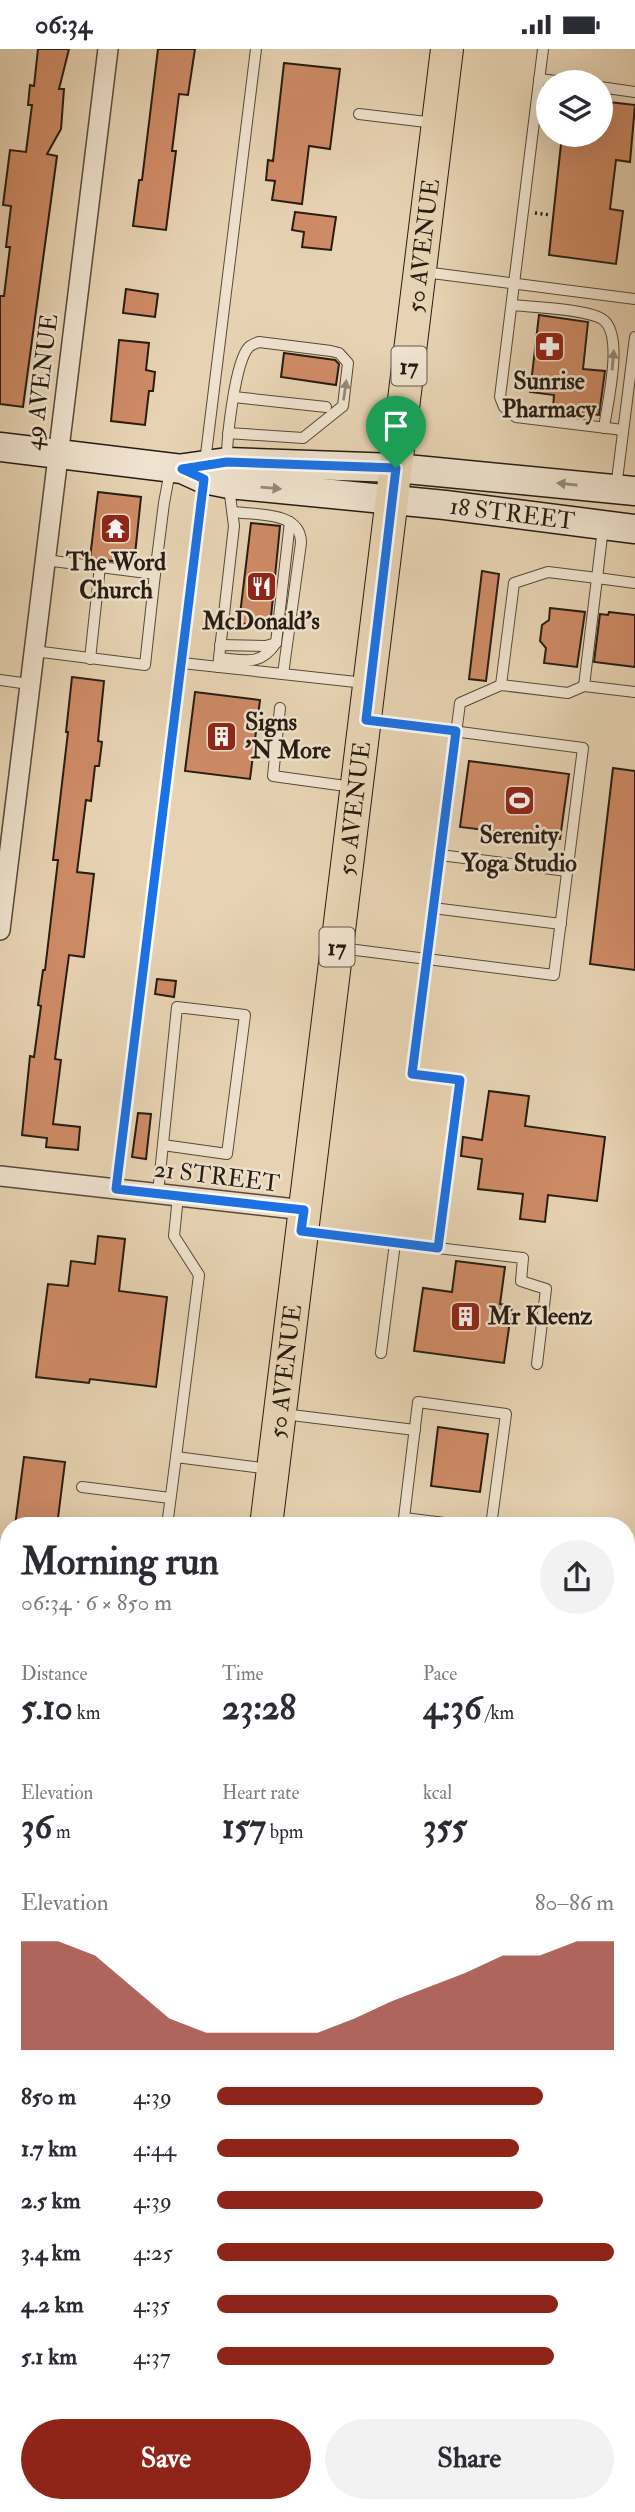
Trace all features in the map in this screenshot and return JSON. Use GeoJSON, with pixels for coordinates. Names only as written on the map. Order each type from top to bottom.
{"type":"FeatureCollection","features":[{"type":"Feature","properties":{"kind":"main road","name":"50 AVENUE"},"geometry":{"type":"LineString","coordinates":[[267,1517],[447,49]]}},
{"type":"Feature","properties":{"kind":"street","name":"49 AVENUE"},"geometry":{"type":"LineString","coordinates":[[0,930],[107,49]]}},
{"type":"Feature","properties":{"kind":"street","name":"18 STREET"},"geometry":{"type":"LineString","coordinates":[[0,447],[203,471],[392,501],[635,529]]}},
{"type":"Feature","properties":{"kind":"street","name":"18 STREET"},"geometry":{"type":"LineString","coordinates":[[203,471],[396,468],[626,490]]}},
{"type":"Feature","properties":{"kind":"street","name":"21 STREET"},"geometry":{"type":"LineString","coordinates":[[0,1176],[158,1193],[302,1221]]}},
{"type":"Feature","properties":{"kind":"lane"},"geometry":{"type":"LineString","coordinates":[[116,1189],[256,49]]}},
{"type":"Feature","properties":{"kind":"lane"},"geometry":{"type":"LineString","coordinates":[[541,70],[543,49]]}},
{"type":"Feature","properties":{"kind":"lane"},"geometry":{"type":"LineString","coordinates":[[613,89],[635,92]]}},
{"type":"Feature","properties":{"kind":"lane"},"geometry":{"type":"LineString","coordinates":[[536,110],[500,390],[504,407],[516,417],[604,428],[628,423]]}},
{"type":"Feature","properties":{"kind":"lane"},"geometry":{"type":"LineString","coordinates":[[359,114],[438,123]]}},
{"type":"Feature","properties":{"kind":"lane"},"geometry":{"type":"LineString","coordinates":[[420,272],[635,299]]}},
{"type":"Feature","properties":{"kind":"lane"},"geometry":{"type":"LineString","coordinates":[[512,305],[591,314],[608,324],[612,332],[613,357],[604,428]]}},
{"type":"Feature","properties":{"kind":"lane"},"geometry":{"type":"LineString","coordinates":[[626,490],[635,337]]}},
{"type":"Feature","properties":{"kind":"lane"},"geometry":{"type":"LineString","coordinates":[[33,651],[145,665],[164,503],[203,471],[228,433],[243,357],[249,346],[259,342],[331,351],[339,353],[348,363],[343,406],[303,438],[228,433]]}},
{"type":"Feature","properties":{"kind":"lane"},"geometry":{"type":"LineString","coordinates":[[234,397],[326,407]]}},
{"type":"Feature","properties":{"kind":"lane"},"geometry":{"type":"LineString","coordinates":[[203,471],[233,512],[234,526],[218,663]]}},
{"type":"Feature","properties":{"kind":"lane"},"geometry":{"type":"LineString","coordinates":[[233,512],[281,518],[290,522],[300,532],[301,543],[283,674]]}},
{"type":"Feature","properties":{"kind":"lane"},"geometry":{"type":"LineString","coordinates":[[181,663],[254,661],[268,655],[276,643],[290,522]]}},
{"type":"Feature","properties":{"kind":"lane"},"geometry":{"type":"LineString","coordinates":[[584,686],[603,525]]}},
{"type":"Feature","properties":{"kind":"lane"},"geometry":{"type":"LineString","coordinates":[[44,559],[156,574]]}},
{"type":"Feature","properties":{"kind":"lane"},"geometry":{"type":"LineString","coordinates":[[90,659],[100,566]]}},
{"type":"Feature","properties":{"kind":"lane"},"geometry":{"type":"LineString","coordinates":[[500,685],[514,583],[548,572],[635,583]]}},
{"type":"Feature","properties":{"kind":"lane"},"geometry":{"type":"LineString","coordinates":[[220,645],[266,646],[276,643]]}},
{"type":"Feature","properties":{"kind":"lane"},"geometry":{"type":"LineString","coordinates":[[218,663],[283,674],[370,683]]}},
{"type":"Feature","properties":{"kind":"lane"},"geometry":{"type":"LineString","coordinates":[[0,680],[29,684]]}},
{"type":"Feature","properties":{"kind":"lane"},"geometry":{"type":"LineString","coordinates":[[438,1248],[460,1080],[412,1074],[460,703],[500,685],[568,692],[584,686],[635,692]]}},
{"type":"Feature","properties":{"kind":"lane"},"geometry":{"type":"LineString","coordinates":[[280,708],[273,776],[357,787]]}},
{"type":"Feature","properties":{"kind":"lane"},"geometry":{"type":"LineString","coordinates":[[337,948],[554,975],[561,924],[583,748],[366,720]]}},
{"type":"Feature","properties":{"kind":"lane"},"geometry":{"type":"LineString","coordinates":[[440,855],[567,871]]}},
{"type":"Feature","properties":{"kind":"lane"},"geometry":{"type":"LineString","coordinates":[[433,908],[561,924]]}},
{"type":"Feature","properties":{"kind":"lane"},"geometry":{"type":"LineString","coordinates":[[158,1193],[177,1007],[245,1015],[227,1153],[163,1145]]}},
{"type":"Feature","properties":{"kind":"lane"},"geometry":{"type":"LineString","coordinates":[[168,1517],[199,1275],[174,1236],[178,1196]]}},
{"type":"Feature","properties":{"kind":"lane"},"geometry":{"type":"LineString","coordinates":[[302,1221],[394,1243],[523,1258],[521,1281],[546,1289],[537,1364]]}},
{"type":"Feature","properties":{"kind":"lane"},"geometry":{"type":"LineString","coordinates":[[381,1353],[394,1243]]}},
{"type":"Feature","properties":{"kind":"lane"},"geometry":{"type":"LineString","coordinates":[[404,1517],[418,1402],[506,1414],[492,1517]]}},
{"type":"Feature","properties":{"kind":"lane"},"geometry":{"type":"LineString","coordinates":[[279,1413],[415,1430]]}},
{"type":"Feature","properties":{"kind":"lane"},"geometry":{"type":"LineString","coordinates":[[176,1457],[273,1469]]}},
{"type":"Feature","properties":{"kind":"lane"},"geometry":{"type":"LineString","coordinates":[[82,1487],[170,1498]]}},
{"type":"Feature","properties":{"kind":"building"},"geometry":{"type":"Polygon","coordinates":[[[38,49],[69,49],[59,89],[64,89],[61,129],[47,154],[57,156],[23,407],[0,404],[0,296],[4,296],[10,247],[6,247],[11,206],[3,205],[10,150],[26,152],[32,105],[28,105],[30,85],[34,86],[38,49]]]}},
{"type":"Feature","properties":{"kind":"building"},"geometry":{"type":"Polygon","coordinates":[[[158,49],[195,49],[188,95],[179,94],[172,151],[176,151],[166,230],[133,226],[139,180],[142,180],[158,49]]]}},
{"type":"Feature","properties":{"kind":"building"},"geometry":{"type":"Polygon","coordinates":[[[284,63],[340,69],[330,149],[309,146],[302,204],[272,200],[275,181],[266,180],[268,160],[273,161],[284,63]]]}},
{"type":"Feature","properties":{"kind":"building"},"geometry":{"type":"Polygon","coordinates":[[[613,102],[635,105],[630,162],[616,160],[610,209],[623,211],[616,264],[549,255],[561,147],[613,147],[613,102]]]}},
{"type":"Feature","properties":{"kind":"building"},"geometry":{"type":"Polygon","coordinates":[[[295,212],[336,217],[331,250],[302,247],[304,232],[292,230],[295,212]]]}},
{"type":"Feature","properties":{"kind":"building"},"geometry":{"type":"Polygon","coordinates":[[[126,289],[158,294],[155,317],[123,313],[126,289]]]}},
{"type":"Feature","properties":{"kind":"building"},"geometry":{"type":"Polygon","coordinates":[[[539,315],[588,322],[583,369],[605,371],[599,415],[553,409],[554,395],[530,392],[539,315]]]}},
{"type":"Feature","properties":{"kind":"building"},"geometry":{"type":"Polygon","coordinates":[[[119,340],[149,343],[146,370],[155,372],[153,391],[149,391],[145,425],[111,421],[119,340]]]}},
{"type":"Feature","properties":{"kind":"building"},"geometry":{"type":"Polygon","coordinates":[[[284,353],[335,360],[339,364],[336,385],[281,377],[284,353]]]}},
{"type":"Feature","properties":{"kind":"building","name":"The Word Church"},"geometry":{"type":"Polygon","coordinates":[[[98,492],[141,497],[134,564],[90,558],[98,492]]]}},
{"type":"Feature","properties":{"kind":"building","name":"McDonald's"},"geometry":{"type":"Polygon","coordinates":[[[251,523],[280,526],[270,627],[239,623],[251,523]]]}},
{"type":"Feature","properties":{"kind":"building"},"geometry":{"type":"Polygon","coordinates":[[[482,571],[499,574],[486,681],[469,679],[482,571]]]}},
{"type":"Feature","properties":{"kind":"building"},"geometry":{"type":"Polygon","coordinates":[[[550,608],[585,612],[577,667],[544,663],[546,648],[540,641],[542,625],[549,620],[550,608]]]}},
{"type":"Feature","properties":{"kind":"building"},"geometry":{"type":"Polygon","coordinates":[[[609,612],[635,615],[635,667],[594,662],[600,614],[608,615],[609,612]]]}},
{"type":"Feature","properties":{"kind":"building"},"geometry":{"type":"Polygon","coordinates":[[[72,677],[104,681],[98,741],[102,742],[99,766],[95,766],[91,801],[86,800],[77,872],[94,874],[84,957],[69,955],[55,1059],[61,1060],[53,1124],[80,1127],[78,1150],[46,1147],[47,1138],[22,1135],[30,1056],[34,1057],[41,1006],[38,1005],[45,970],[58,860],[53,860],[72,677]]]}},
{"type":"Feature","properties":{"kind":"building","name":"Signs 'N More"},"geometry":{"type":"Polygon","coordinates":[[[195,692],[260,700],[250,779],[185,771],[195,692]]]}},
{"type":"Feature","properties":{"kind":"building"},"geometry":{"type":"Polygon","coordinates":[[[469,761],[569,774],[560,839],[460,827],[469,761]]]}},
{"type":"Feature","properties":{"kind":"building"},"geometry":{"type":"Polygon","coordinates":[[[613,768],[635,771],[635,970],[590,964],[613,768]]]}},
{"type":"Feature","properties":{"kind":"building"},"geometry":{"type":"Polygon","coordinates":[[[157,979],[176,981],[174,997],[155,994],[157,979]]]}},
{"type":"Feature","properties":{"kind":"building"},"geometry":{"type":"Polygon","coordinates":[[[489,1091],[529,1096],[525,1126],[605,1137],[597,1201],[548,1195],[545,1222],[520,1219],[523,1194],[478,1189],[482,1159],[461,1156],[463,1137],[482,1140],[489,1091]]]}},
{"type":"Feature","properties":{"kind":"building"},"geometry":{"type":"Polygon","coordinates":[[[138,1113],[151,1114],[146,1159],[132,1157],[138,1113]]]}},
{"type":"Feature","properties":{"kind":"building"},"geometry":{"type":"Polygon","coordinates":[[[98,1236],[125,1239],[119,1291],[167,1297],[156,1387],[90,1379],[89,1383],[36,1377],[48,1284],[68,1286],[71,1261],[95,1264],[98,1236]]]}},
{"type":"Feature","properties":{"kind":"building","name":"Mr Kleenz"},"geometry":{"type":"Polygon","coordinates":[[[456,1261],[505,1267],[500,1304],[512,1306],[504,1363],[414,1351],[423,1288],[452,1292],[456,1261]]]}},
{"type":"Feature","properties":{"kind":"building"},"geometry":{"type":"Polygon","coordinates":[[[438,1427],[488,1434],[480,1492],[431,1486],[438,1427]]]}},
{"type":"Feature","properties":{"kind":"building"},"geometry":{"type":"Polygon","coordinates":[[[24,1457],[65,1462],[58,1517],[16,1517],[24,1457]]]}},
{"type":"Feature","properties":{"kind":"place","name":"Sunrise Pharmacy"},"geometry":{"type":"Point","coordinates":[549,347]}},
{"type":"Feature","properties":{"kind":"place","name":"The Word Church"},"geometry":{"type":"Point","coordinates":[116,528]}},
{"type":"Feature","properties":{"kind":"place","name":"McDonald's"},"geometry":{"type":"Point","coordinates":[261,587]}},
{"type":"Feature","properties":{"kind":"place","name":"Signs 'N More"},"geometry":{"type":"Point","coordinates":[222,736]}},
{"type":"Feature","properties":{"kind":"place","name":"Serenity Yoga Studio"},"geometry":{"type":"Point","coordinates":[519,801]}},
{"type":"Feature","properties":{"kind":"place","name":"Mr Kleenz"},"geometry":{"type":"Point","coordinates":[465,1316]}},
{"type":"Feature","properties":{"kind":"route"},"geometry":{"type":"LineString","coordinates":[[227,462],[396,468],[366,720],[456,731],[412,1074],[460,1080],[438,1248],[301,1231],[304,1210],[116,1189],[204,479],[182,469],[227,462]]}}]}
